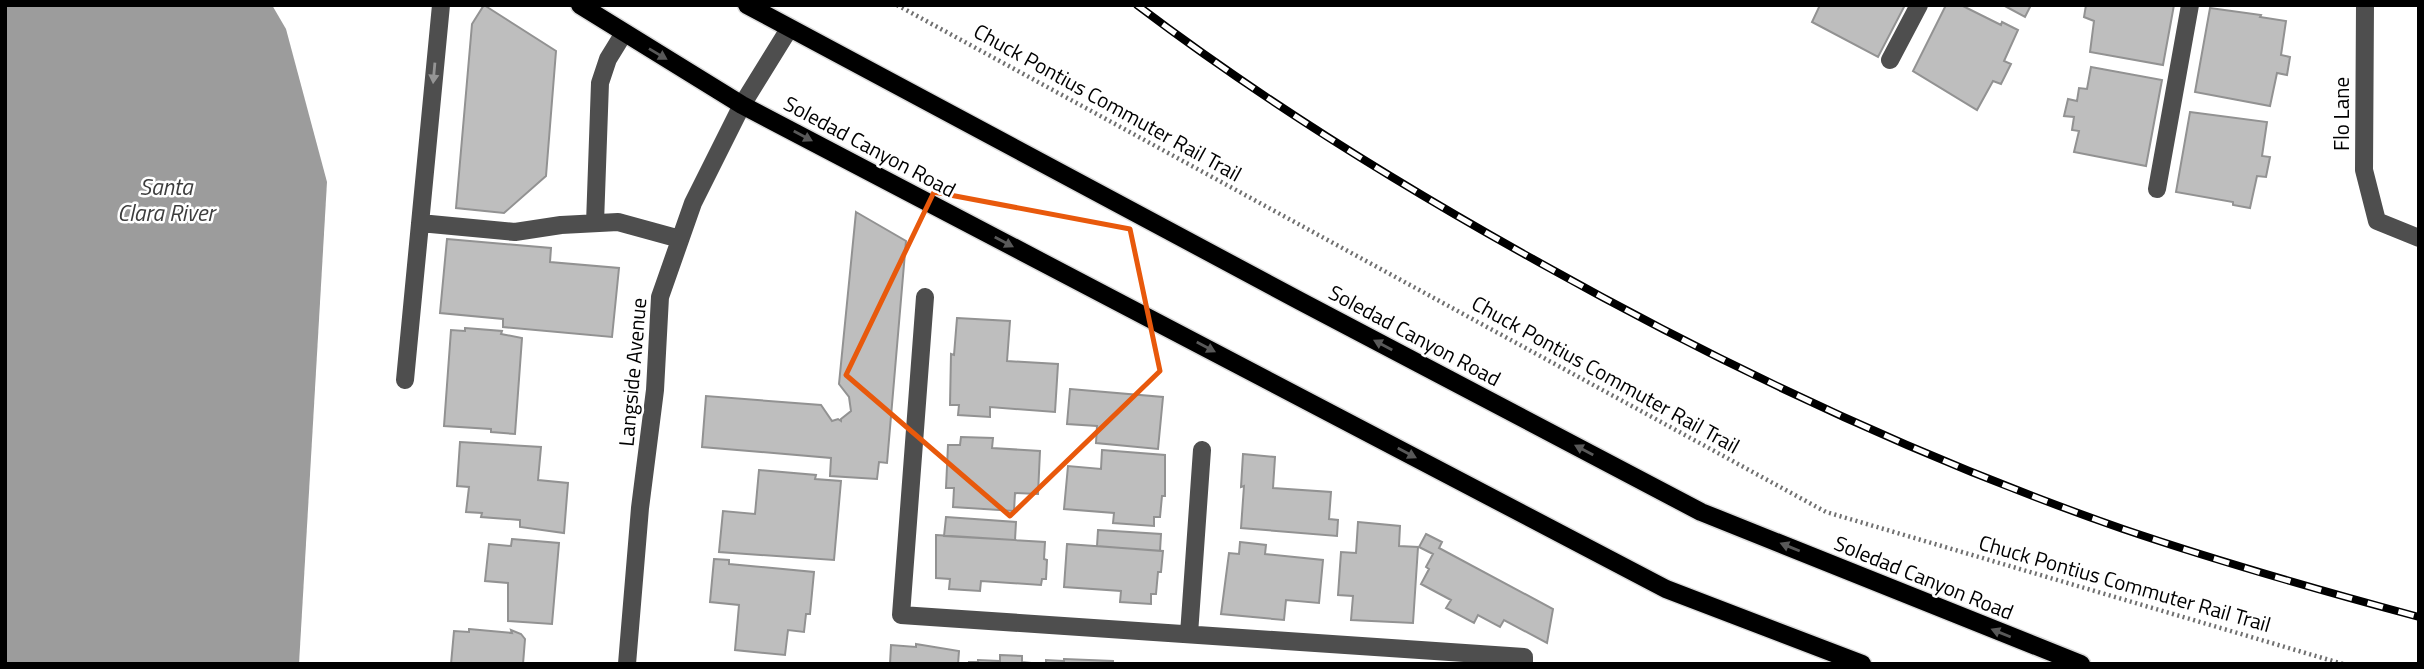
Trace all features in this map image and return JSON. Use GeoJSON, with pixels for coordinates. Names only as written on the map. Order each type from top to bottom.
{"type":"FeatureCollection","features":[{"type":"Feature","properties":{"kind":"main road","name":"Soledad Canyon Road"},"geometry":{"type":"LineString","coordinates":[[580,5],[742,104],[1666,589],[1862,664]]}},
{"type":"Feature","properties":{"kind":"main road","name":"Soledad Canyon Road"},"geometry":{"type":"LineString","coordinates":[[747,5],[1701,512],[2069,662]]}},
{"type":"Feature","properties":{"kind":"street"},"geometry":{"type":"LineString","coordinates":[[405,380],[441,5]]}},
{"type":"Feature","properties":{"kind":"street"},"geometry":{"type":"LineString","coordinates":[[1890,60],[1919,5]]}},
{"type":"Feature","properties":{"kind":"street"},"geometry":{"type":"LineString","coordinates":[[2157,189],[2190,5]]}},
{"type":"Feature","properties":{"kind":"street","name":"Flo Lane"},"geometry":{"type":"LineString","coordinates":[[2365,5],[2364,170],[2377,221],[2419,238]]}},
{"type":"Feature","properties":{"kind":"street","name":"Langside Avenue"},"geometry":{"type":"LineString","coordinates":[[627,664],[640,508],[655,390],[660,297],[693,203],[742,104],[789,29]]}},
{"type":"Feature","properties":{"kind":"street"},"geometry":{"type":"LineString","coordinates":[[595,223],[600,83],[608,59],[624,33]]}},
{"type":"Feature","properties":{"kind":"street"},"geometry":{"type":"LineString","coordinates":[[421,223],[515,232],[561,225],[618,222],[680,239]]}},
{"type":"Feature","properties":{"kind":"street"},"geometry":{"type":"LineString","coordinates":[[925,297],[901,615],[1524,657],[1524,664]]}},
{"type":"Feature","properties":{"kind":"street"},"geometry":{"type":"LineString","coordinates":[[1189,634],[1202,450]]}},
{"type":"Feature","properties":{"kind":"path","name":"Chuck Pontius Commuter Rail Trail"},"geometry":{"type":"LineString","coordinates":[[897,5],[1826,512],[2343,664]]}},
{"type":"Feature","properties":{"kind":"highlighted area"},"geometry":{"type":"Polygon","coordinates":[[[934,192],[1130,229],[1160,371],[1010,516],[846,375],[934,192]]]}},
{"type":"Feature","properties":{"kind":"water","name":"Santa Clara River"},"geometry":{"type":"Polygon","coordinates":[[[5,5],[272,5],[286,29],[327,182],[299,664],[5,664],[5,5]]]}},
{"type":"Feature","properties":{"kind":"building"},"geometry":{"type":"Polygon","coordinates":[[[484,5],[556,51],[546,176],[504,213],[456,208],[472,24],[484,5]]]}},
{"type":"Feature","properties":{"kind":"building"},"geometry":{"type":"Polygon","coordinates":[[[1820,5],[1905,5],[1878,57],[1812,22],[1820,5]]]}},
{"type":"Feature","properties":{"kind":"building"},"geometry":{"type":"Polygon","coordinates":[[[1946,5],[1961,5],[2001,25],[2002,22],[2018,30],[2004,61],[2011,64],[2001,84],[1993,81],[1977,110],[1913,71],[1946,5]]]}},
{"type":"Feature","properties":{"kind":"building"},"geometry":{"type":"Polygon","coordinates":[[[2003,5],[2031,5],[2025,17],[2003,5]]]}},
{"type":"Feature","properties":{"kind":"building"},"geometry":{"type":"Polygon","coordinates":[[[2086,5],[2174,5],[2163,65],[2090,52],[2094,21],[2084,17],[2086,5]]]}},
{"type":"Feature","properties":{"kind":"building"},"geometry":{"type":"Polygon","coordinates":[[[2210,8],[2286,21],[2281,55],[2290,57],[2287,75],[2277,73],[2270,106],[2195,92],[2210,8]]]}},
{"type":"Feature","properties":{"kind":"building"},"geometry":{"type":"Polygon","coordinates":[[[2091,67],[2162,80],[2146,166],[2074,152],[2079,131],[2072,130],[2074,117],[2064,116],[2068,99],[2077,101],[2079,88],[2087,89],[2091,67]]]}},
{"type":"Feature","properties":{"kind":"building"},"geometry":{"type":"Polygon","coordinates":[[[2190,112],[2267,122],[2262,156],[2270,157],[2266,177],[2257,176],[2250,208],[2233,205],[2233,202],[2176,192],[2190,112]]]}},
{"type":"Feature","properties":{"kind":"building"},"geometry":{"type":"Polygon","coordinates":[[[856,212],[906,241],[887,463],[879,462],[877,479],[830,476],[831,458],[702,447],[706,396],[821,405],[832,421],[841,421],[851,411],[849,397],[839,384],[856,212]]]}},
{"type":"Feature","properties":{"kind":"building"},"geometry":{"type":"Polygon","coordinates":[[[447,239],[551,248],[550,262],[619,268],[612,337],[503,327],[503,319],[440,313],[447,239]]]}},
{"type":"Feature","properties":{"kind":"building"},"geometry":{"type":"Polygon","coordinates":[[[957,318],[1010,321],[1007,361],[1058,364],[1055,412],[990,407],[990,417],[958,415],[959,405],[950,405],[951,354],[954,355],[957,318]]]}},
{"type":"Feature","properties":{"kind":"building"},"geometry":{"type":"Polygon","coordinates":[[[465,328],[502,331],[501,334],[522,338],[515,434],[491,432],[491,429],[444,426],[451,330],[465,331],[465,328]]]}},
{"type":"Feature","properties":{"kind":"building"},"geometry":{"type":"Polygon","coordinates":[[[1070,389],[1163,397],[1158,449],[1096,443],[1097,426],[1067,424],[1070,389]]]}},
{"type":"Feature","properties":{"kind":"building"},"geometry":{"type":"Polygon","coordinates":[[[961,437],[993,438],[992,448],[1040,451],[1038,494],[1015,493],[1014,511],[953,507],[954,488],[946,488],[948,445],[960,445],[961,437]]]}},
{"type":"Feature","properties":{"kind":"building"},"geometry":{"type":"Polygon","coordinates":[[[460,442],[541,447],[538,480],[568,483],[564,533],[520,527],[520,520],[481,517],[482,513],[466,512],[469,487],[457,486],[460,442]]]}},
{"type":"Feature","properties":{"kind":"building"},"geometry":{"type":"Polygon","coordinates":[[[1102,450],[1165,455],[1165,496],[1162,496],[1160,517],[1154,517],[1154,526],[1113,523],[1114,513],[1064,509],[1068,466],[1101,469],[1102,450]]]}},
{"type":"Feature","properties":{"kind":"building"},"geometry":{"type":"Polygon","coordinates":[[[1243,454],[1275,457],[1273,488],[1331,492],[1329,519],[1338,520],[1337,536],[1241,528],[1243,454]]]}},
{"type":"Feature","properties":{"kind":"building"},"geometry":{"type":"Polygon","coordinates":[[[759,470],[816,475],[815,479],[841,481],[834,560],[719,552],[723,511],[755,514],[759,470]]]}},
{"type":"Feature","properties":{"kind":"building"},"geometry":{"type":"Polygon","coordinates":[[[946,517],[1016,522],[1015,540],[944,536],[946,517]]]}},
{"type":"Feature","properties":{"kind":"building"},"geometry":{"type":"Polygon","coordinates":[[[1358,522],[1400,526],[1399,546],[1418,547],[1413,623],[1351,620],[1353,596],[1338,595],[1341,552],[1356,553],[1358,522]]]}},
{"type":"Feature","properties":{"kind":"building"},"geometry":{"type":"Polygon","coordinates":[[[1098,530],[1161,534],[1160,551],[1097,546],[1098,530]]]}},
{"type":"Feature","properties":{"kind":"building"},"geometry":{"type":"Polygon","coordinates":[[[1426,534],[1442,542],[1439,548],[1553,609],[1547,643],[1504,620],[1500,627],[1478,615],[1474,623],[1446,608],[1451,600],[1421,584],[1433,554],[1419,547],[1426,534]]]}},
{"type":"Feature","properties":{"kind":"building"},"geometry":{"type":"Polygon","coordinates":[[[936,535],[1045,542],[1046,579],[1042,579],[1041,585],[981,581],[980,591],[949,589],[950,579],[936,578],[936,535]]]}},
{"type":"Feature","properties":{"kind":"building"},"geometry":{"type":"Polygon","coordinates":[[[512,539],[559,543],[552,624],[508,621],[508,583],[485,581],[489,544],[511,546],[512,539]]]}},
{"type":"Feature","properties":{"kind":"building"},"geometry":{"type":"Polygon","coordinates":[[[1240,542],[1266,545],[1265,554],[1323,560],[1319,603],[1286,600],[1284,620],[1221,614],[1229,553],[1239,554],[1240,542]]]}},
{"type":"Feature","properties":{"kind":"building"},"geometry":{"type":"Polygon","coordinates":[[[1067,544],[1163,551],[1161,572],[1158,572],[1156,594],[1151,594],[1151,604],[1120,602],[1121,591],[1064,587],[1067,544]]]}},
{"type":"Feature","properties":{"kind":"building"},"geometry":{"type":"Polygon","coordinates":[[[714,559],[729,560],[729,564],[814,572],[810,614],[806,614],[804,632],[788,630],[785,655],[735,650],[739,605],[710,602],[714,559]]]}},
{"type":"Feature","properties":{"kind":"building"},"geometry":{"type":"Polygon","coordinates":[[[469,629],[512,633],[511,630],[521,634],[525,639],[523,664],[451,664],[454,631],[469,632],[469,629]]]}},
{"type":"Feature","properties":{"kind":"building"},"geometry":{"type":"Polygon","coordinates":[[[916,644],[959,651],[958,664],[890,664],[891,645],[916,647],[916,644]]]}},
{"type":"Feature","properties":{"kind":"building"},"geometry":{"type":"Polygon","coordinates":[[[1000,655],[1022,656],[1022,662],[1041,664],[969,664],[978,660],[1000,661],[1000,655]]]}},
{"type":"Feature","properties":{"kind":"building"},"geometry":{"type":"Polygon","coordinates":[[[1046,660],[1113,661],[1113,664],[1046,664],[1046,660]]]}},
{"type":"Feature","properties":{"kind":"railway"},"geometry":{"type":"LineString","coordinates":[[1137,5],[1235,76],[1387,174],[1612,302],[1754,375],[1900,442],[2048,502],[2196,553],[2419,617]]}}]}
